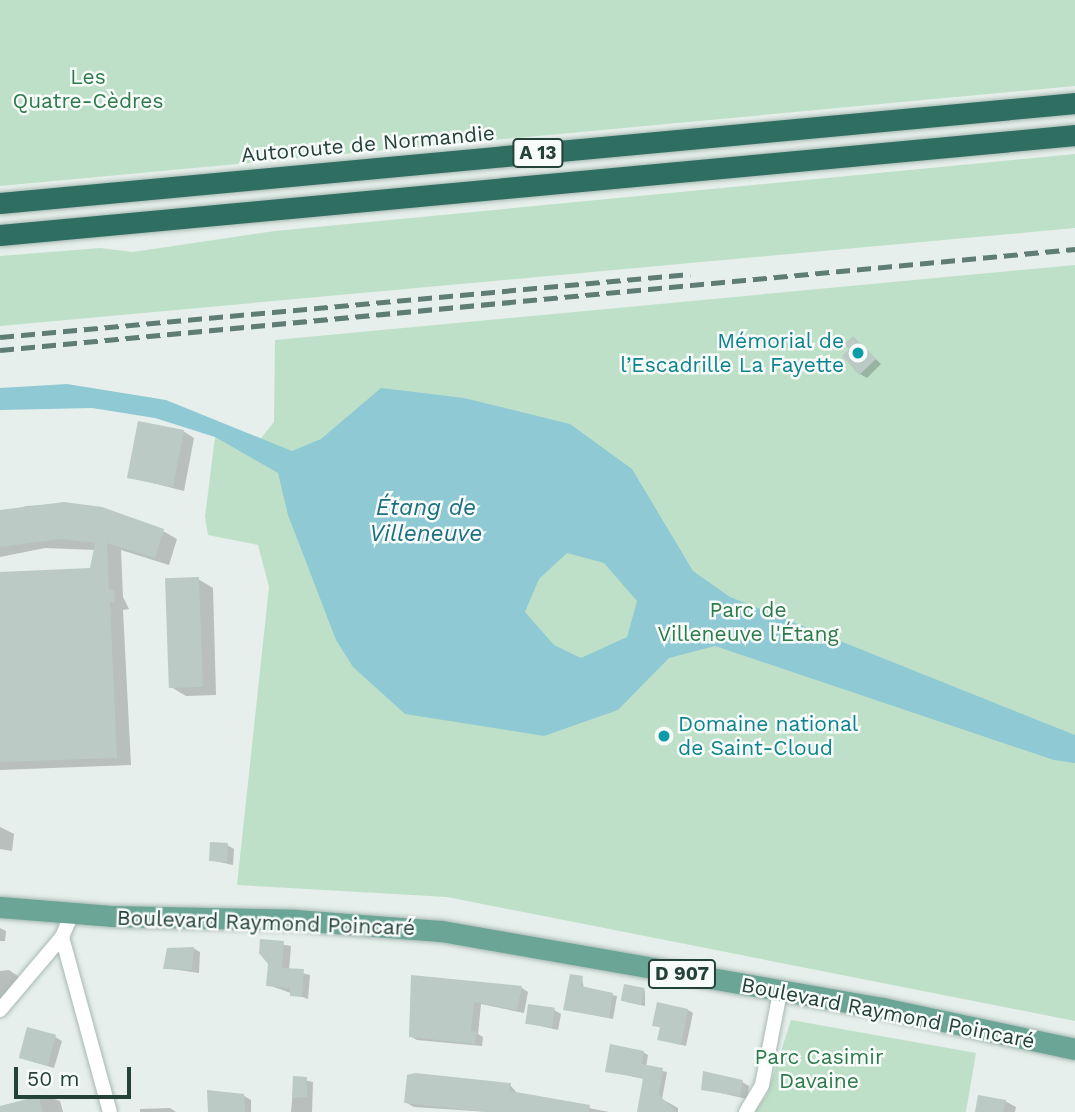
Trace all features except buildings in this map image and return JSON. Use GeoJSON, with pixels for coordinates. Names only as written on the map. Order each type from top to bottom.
{"type":"FeatureCollection","features":[{"type":"Feature","properties":{"kind":"highway","name":"Autoroute de Normandie"},"geometry":{"type":"LineString","coordinates":[[0,203],[1075,103]]}},
{"type":"Feature","properties":{"kind":"highway","name":"A 13"},"geometry":{"type":"LineString","coordinates":[[0,234],[1075,135]]}},
{"type":"Feature","properties":{"kind":"main road","name":"Boulevard Raymond Poincaré"},"geometry":{"type":"LineString","coordinates":[[0,907],[72,914],[350,923],[441,931],[882,1008],[1072,1048]]}},
{"type":"Feature","properties":{"kind":"street"},"geometry":{"type":"LineString","coordinates":[[0,1010],[62,937],[72,914]]}},
{"type":"Feature","properties":{"kind":"street"},"geometry":{"type":"LineString","coordinates":[[62,937],[110,1112]]}},
{"type":"Feature","properties":{"kind":"street"},"geometry":{"type":"LineString","coordinates":[[746,1112],[762,1085],[780,992]]}},
{"type":"Feature","properties":{"kind":"green space","name":"Les Quatre-Cèdres"},"geometry":{"type":"Polygon","coordinates":[[[0,0],[1075,0],[1075,86],[0,186],[0,0]]]}},
{"type":"Feature","properties":{"kind":"green space"},"geometry":{"type":"Polygon","coordinates":[[[1075,154],[1075,228],[0,326],[0,256],[100,248],[133,252],[275,231],[1075,154]]]}},
{"type":"Feature","properties":{"kind":"green space","name":"Domaine national de Saint-Cloud"},"geometry":{"type":"Polygon","coordinates":[[[1075,265],[1075,1021],[447,897],[237,885],[269,587],[258,545],[208,535],[205,517],[215,437],[247,455],[274,422],[275,340],[1075,265]]]}},
{"type":"Feature","properties":{"kind":"green space","name":"Parc Casimir Davaine"},"geometry":{"type":"Polygon","coordinates":[[[791,1020],[976,1053],[966,1112],[754,1112],[767,1095],[791,1020]]]}},
{"type":"Feature","properties":{"kind":"water","name":"Étang de Villeneuve"},"geometry":{"type":"Polygon","coordinates":[[[67,384],[166,400],[292,451],[321,439],[381,388],[464,398],[570,424],[632,469],[693,571],[730,597],[1075,735],[1075,763],[1054,760],[715,646],[669,658],[618,710],[544,736],[405,714],[353,667],[336,640],[288,515],[278,473],[215,437],[155,418],[92,408],[0,410],[0,388],[67,384]],[[567,553],[539,579],[525,612],[554,645],[581,658],[627,637],[637,601],[604,563],[567,553]]]}},
{"type":"Feature","properties":{"kind":"railway"},"geometry":{"type":"LineString","coordinates":[[0,350],[1075,249]]}},
{"type":"Feature","properties":{"kind":"railway"},"geometry":{"type":"LineString","coordinates":[[0,337],[690,274]]}},
{"type":"Feature","properties":{"kind":"place","name":"Mémorial de l’Escadrille La Fayette"},"geometry":{"type":"Point","coordinates":[858,353]}},
{"type":"Feature","properties":{"kind":"place","name":"Domaine national de Saint-Cloud"},"geometry":{"type":"Point","coordinates":[664,736]}},
{"type":"Feature","properties":{"kind":"park label","name":"Parc de Villeneuve l'Étang"},"geometry":{"type":"Point","coordinates":[748,622]}}]}
